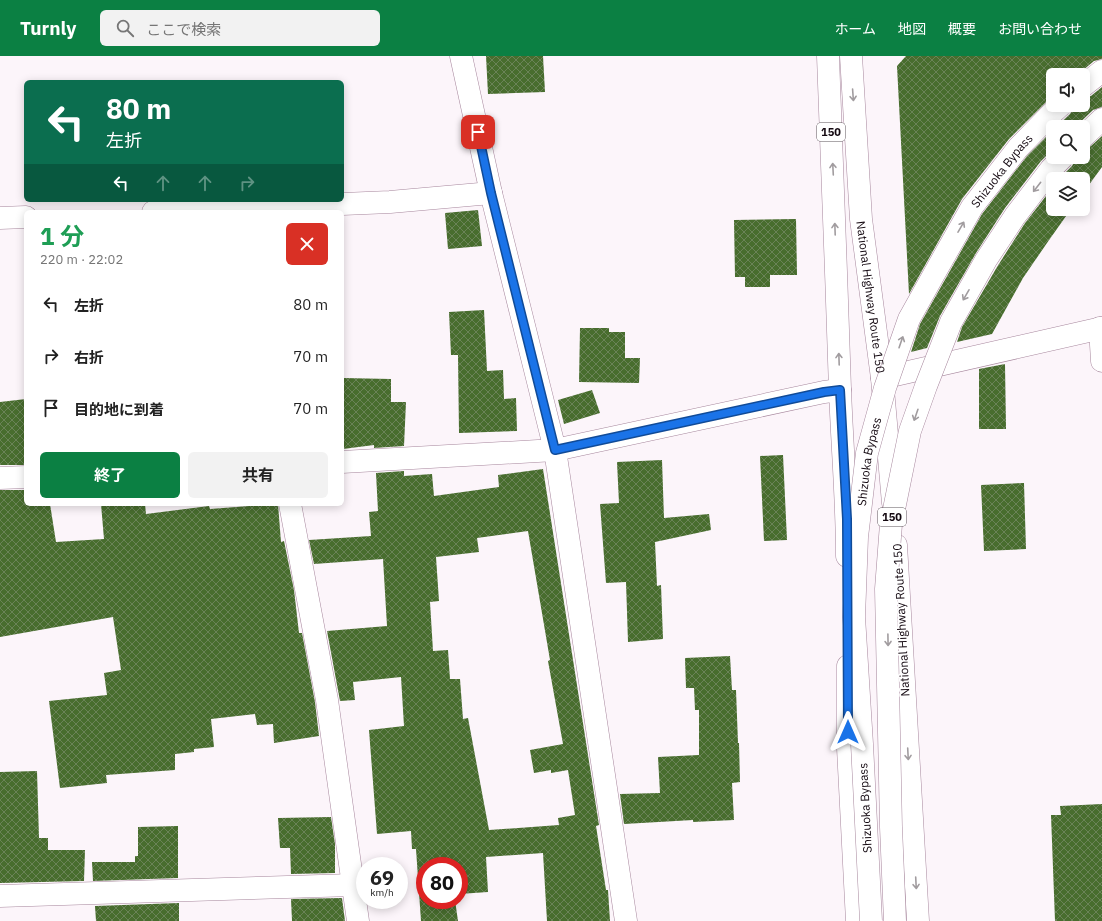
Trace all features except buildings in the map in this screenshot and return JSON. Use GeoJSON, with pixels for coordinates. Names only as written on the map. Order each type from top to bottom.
{"type":"FeatureCollection","features":[{"type":"Feature","properties":{"kind":"main road"},"geometry":{"type":"LineString","coordinates":[[461,56],[491,193],[555,450],[626,921]]}},
{"type":"Feature","properties":{"kind":"main road","name":"150"},"geometry":{"type":"LineString","coordinates":[[828,56],[840,390],[847,519],[848,748],[857,921]]}},
{"type":"Feature","properties":{"kind":"main road","name":"National Highway Route 150"},"geometry":{"type":"LineString","coordinates":[[851,56],[861,219],[882,378],[897,549],[918,921]]}},
{"type":"Feature","properties":{"kind":"main road"},"geometry":{"type":"LineString","coordinates":[[1090,80],[1102,71]]}},
{"type":"Feature","properties":{"kind":"main road","name":"Shizuoka Bypass"},"geometry":{"type":"LineString","coordinates":[[871,921],[854,617],[857,537],[866,453],[885,388],[909,319],[972,207],[1018,148],[1053,112]]}},
{"type":"Feature","properties":{"kind":"main road"},"geometry":{"type":"LineString","coordinates":[[1090,130],[1102,119]]}},
{"type":"Feature","properties":{"kind":"main road","name":"Shizuoka Bypass"},"geometry":{"type":"LineString","coordinates":[[895,921],[891,827],[886,589],[891,524],[910,431],[951,322],[986,260],[1015,216],[1055,164]]}},
{"type":"Feature","properties":{"kind":"main road"},"geometry":{"type":"LineString","coordinates":[[200,210],[390,202],[491,193]]}},
{"type":"Feature","properties":{"kind":"main road"},"geometry":{"type":"LineString","coordinates":[[0,218],[24,217]]}},
{"type":"Feature","properties":{"kind":"main road"},"geometry":{"type":"LineString","coordinates":[[882,378],[1101,328],[1102,361]]}},
{"type":"Feature","properties":{"kind":"main road"},"geometry":{"type":"LineString","coordinates":[[344,462],[555,450],[824,392],[840,390]]}},
{"type":"Feature","properties":{"kind":"main road"},"geometry":{"type":"LineString","coordinates":[[0,478],[24,477]]}},
{"type":"Feature","properties":{"kind":"main road"},"geometry":{"type":"LineString","coordinates":[[290,506],[327,700],[358,921]]}},
{"type":"Feature","properties":{"kind":"main road"},"geometry":{"type":"LineString","coordinates":[[0,896],[352,886]]}},
{"type":"Feature","properties":{"kind":"route"},"geometry":{"type":"LineString","coordinates":[[478,132],[491,193],[555,450],[824,392],[840,390],[847,519],[848,732]]}}]}
